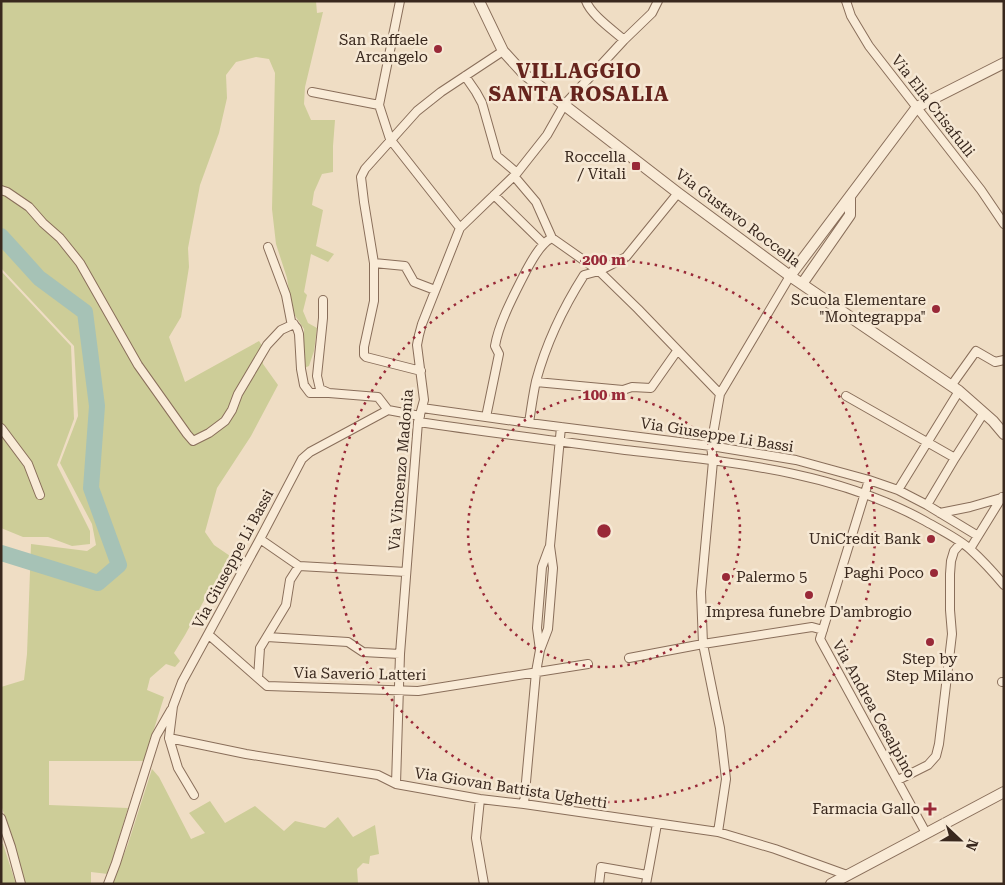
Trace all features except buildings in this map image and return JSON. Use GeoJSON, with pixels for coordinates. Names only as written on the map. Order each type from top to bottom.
{"type":"FeatureCollection","features":[{"type":"Feature","properties":{"kind":"street"},"geometry":{"type":"LineString","coordinates":[[400,1],[379,105],[390,139],[460,228]]}},
{"type":"Feature","properties":{"kind":"street","name":"Via Gustavo Roccella"},"geometry":{"type":"LineString","coordinates":[[480,1],[503,51],[524,74],[790,276],[955,388],[993,421],[1004,434]]}},
{"type":"Feature","properties":{"kind":"street"},"geometry":{"type":"LineString","coordinates":[[586,1],[598,17],[624,40]]}},
{"type":"Feature","properties":{"kind":"street","name":"Via Vincenzo Madonia"},"geometry":{"type":"LineString","coordinates":[[396,784],[400,654],[420,415],[424,400],[417,345],[419,334],[460,228],[515,175],[547,135],[564,105],[624,40],[652,13],[658,1]]}},
{"type":"Feature","properties":{"kind":"street","name":"Via Elia Crisafulli"},"geometry":{"type":"LineString","coordinates":[[846,1],[851,16],[869,46],[981,190],[1004,224]]}},
{"type":"Feature","properties":{"kind":"street"},"geometry":{"type":"LineString","coordinates":[[421,370],[364,355],[374,302],[374,263],[361,177],[365,168],[417,110],[503,51]]}},
{"type":"Feature","properties":{"kind":"street"},"geometry":{"type":"LineString","coordinates":[[718,832],[726,779],[720,728],[703,644],[701,592],[713,461],[711,446],[720,394],[790,276],[917,107],[1004,64]]}},
{"type":"Feature","properties":{"kind":"street"},"geometry":{"type":"LineString","coordinates":[[465,76],[482,103],[497,156],[536,202],[552,238],[599,271],[720,394]]}},
{"type":"Feature","properties":{"kind":"street"},"geometry":{"type":"LineString","coordinates":[[312,92],[379,105]]}},
{"type":"Feature","properties":{"kind":"street"},"geometry":{"type":"LineString","coordinates":[[1,190],[29,207],[60,238],[80,263],[138,365],[193,441],[209,433],[225,421],[232,410],[238,394],[267,345],[282,330],[294,324]]}},
{"type":"Feature","properties":{"kind":"street"},"geometry":{"type":"LineString","coordinates":[[529,423],[536,382],[544,356],[558,323],[584,275],[599,271],[626,257],[678,192]]}},
{"type":"Feature","properties":{"kind":"street"},"geometry":{"type":"LineString","coordinates":[[494,195],[544,244]]}},
{"type":"Feature","properties":{"kind":"street"},"geometry":{"type":"LineString","coordinates":[[802,284],[850,215],[850,196]]}},
{"type":"Feature","properties":{"kind":"street"},"geometry":{"type":"LineString","coordinates":[[486,418],[500,354],[495,346],[497,337],[511,301],[530,264],[544,244],[552,238]]}},
{"type":"Feature","properties":{"kind":"street"},"geometry":{"type":"LineString","coordinates":[[268,247],[286,295],[291,321],[300,334],[301,369],[304,384],[310,393],[378,397],[388,410]]}},
{"type":"Feature","properties":{"kind":"street"},"geometry":{"type":"LineString","coordinates":[[374,263],[405,266],[414,282],[436,290]]}},
{"type":"Feature","properties":{"kind":"street"},"geometry":{"type":"LineString","coordinates":[[323,300],[317,376],[320,389],[329,393]]}},
{"type":"Feature","properties":{"kind":"street"},"geometry":{"type":"LineString","coordinates":[[536,382],[623,390],[651,388],[677,351]]}},
{"type":"Feature","properties":{"kind":"street"},"geometry":{"type":"LineString","coordinates":[[898,490],[927,442],[976,352],[995,362],[1004,360]]}},
{"type":"Feature","properties":{"kind":"street"},"geometry":{"type":"LineString","coordinates":[[846,396],[954,458]]}},
{"type":"Feature","properties":{"kind":"street","name":"Via Giuseppe Li Bassi"},"geometry":{"type":"LineString","coordinates":[[194,795],[178,768],[169,738],[173,706],[182,682],[209,635],[302,459],[310,452],[388,410],[558,442],[770,468],[822,480],[865,493],[909,512],[970,549],[1004,585]]}},
{"type":"Feature","properties":{"kind":"street"},"geometry":{"type":"LineString","coordinates":[[927,505],[954,458],[983,414]]}},
{"type":"Feature","properties":{"kind":"street","name":"Via Giuseppe Li Bassi"},"geometry":{"type":"LineString","coordinates":[[420,415],[486,418],[529,423],[711,446],[796,460],[898,490],[978,536]]}},
{"type":"Feature","properties":{"kind":"street"},"geometry":{"type":"LineString","coordinates":[[524,804],[536,672],[540,650],[548,629],[552,568],[550,546],[558,442],[561,427]]}},
{"type":"Feature","properties":{"kind":"street"},"geometry":{"type":"LineString","coordinates":[[1,428],[28,464],[40,495]]}},
{"type":"Feature","properties":{"kind":"street","name":"Via Andrea Cesalpino"},"geometry":{"type":"LineString","coordinates":[[869,480],[820,639],[926,833]]}},
{"type":"Feature","properties":{"kind":"street"},"geometry":{"type":"LineString","coordinates":[[940,513],[970,507],[1003,497]]}},
{"type":"Feature","properties":{"kind":"street"},"geometry":{"type":"LineString","coordinates":[[970,549],[1003,497]]}},
{"type":"Feature","properties":{"kind":"street"},"geometry":{"type":"LineString","coordinates":[[260,540],[299,566],[406,572]]}},
{"type":"Feature","properties":{"kind":"street"},"geometry":{"type":"LineString","coordinates":[[898,780],[928,765],[936,756],[952,634],[951,561],[954,551],[961,543]]}},
{"type":"Feature","properties":{"kind":"street"},"geometry":{"type":"LineString","coordinates":[[258,678],[260,648],[286,605],[290,580],[299,566]]}},
{"type":"Feature","properties":{"kind":"street"},"geometry":{"type":"LineString","coordinates":[[629,658],[812,627],[823,630]]}},
{"type":"Feature","properties":{"kind":"street","name":"Via Saverio Latteri"},"geometry":{"type":"LineString","coordinates":[[209,635],[267,686],[399,692],[418,691],[588,664]]}},
{"type":"Feature","properties":{"kind":"street"},"geometry":{"type":"LineString","coordinates":[[267,636],[348,642],[362,652],[400,654]]}},
{"type":"Feature","properties":{"kind":"street"},"geometry":{"type":"LineString","coordinates":[[108,884],[156,736],[173,706]]}},
{"type":"Feature","properties":{"kind":"street","name":"Via Giovan Battista Ughetti"},"geometry":{"type":"LineString","coordinates":[[169,738],[246,754],[378,775],[396,784],[480,799],[718,832],[775,849],[847,875]]}},
{"type":"Feature","properties":{"kind":"street"},"geometry":{"type":"LineString","coordinates":[[831,884],[1004,792]]}},
{"type":"Feature","properties":{"kind":"street"},"geometry":{"type":"LineString","coordinates":[[480,799],[476,838],[484,884]]}},
{"type":"Feature","properties":{"kind":"street"},"geometry":{"type":"LineString","coordinates":[[1,818],[21,884]]}},
{"type":"Feature","properties":{"kind":"street"},"geometry":{"type":"LineString","coordinates":[[598,884],[601,867],[647,880],[657,824]]}},
{"type":"Feature","properties":{"kind":"green space"},"geometry":{"type":"Polygon","coordinates":[[[1,1],[316,1],[317,13],[323,12],[305,87],[304,104],[311,120],[335,120],[333,172],[322,174],[314,192],[312,205],[323,210],[316,246],[334,254],[328,262],[311,254],[304,292],[307,295],[303,311],[308,323],[317,328],[314,351],[309,366],[304,368],[304,329],[292,311],[287,278],[276,244],[272,209],[275,73],[269,59],[256,57],[236,62],[226,75],[227,98],[219,133],[200,185],[188,248],[189,267],[181,317],[169,337],[185,382],[259,341],[263,347],[263,364],[278,385],[251,436],[217,488],[205,532],[214,545],[233,558],[215,599],[207,595],[174,653],[180,661],[175,667],[166,664],[150,678],[147,690],[164,697],[144,761],[49,761],[49,805],[128,808],[108,874],[91,872],[91,884],[24,884],[16,849],[1,805],[1,687],[24,680],[27,654],[31,544],[87,551],[96,545],[92,524],[60,463],[78,416],[74,346],[1,268],[1,1]]]}},
{"type":"Feature","properties":{"kind":"green space"},"geometry":{"type":"Polygon","coordinates":[[[1,271],[71,346],[74,419],[57,465],[90,531],[90,544],[72,546],[48,537],[23,537],[1,528],[1,271]]]}},
{"type":"Feature","properties":{"kind":"green space"},"geometry":{"type":"Polygon","coordinates":[[[152,769],[159,777],[191,839],[205,833],[189,813],[210,801],[225,823],[255,806],[284,831],[295,821],[325,828],[338,817],[353,837],[375,825],[379,854],[370,856],[369,864],[363,863],[357,869],[359,884],[112,884],[128,844],[152,769]]]}},
{"type":"Feature","properties":{"kind":"green space"},"geometry":{"type":"Polygon","coordinates":[[[1,844],[3,844],[16,884],[1,884],[1,844]]]}},
{"type":"Feature","properties":{"kind":"waterway"},"geometry":{"type":"LineString","coordinates":[[1,236],[39,278],[85,312],[97,406],[91,488],[119,565],[98,583],[1,553]]}},
{"type":"Feature","properties":{"kind":"place","name":"San Raffaele Arcangelo"},"geometry":{"type":"Point","coordinates":[438,49]}},
{"type":"Feature","properties":{"kind":"place","name":"Roccella / Vitali"},"geometry":{"type":"Point","coordinates":[636,166]}},
{"type":"Feature","properties":{"kind":"place","name":"Scuola Elementare \"Montegrappa\""},"geometry":{"type":"Point","coordinates":[936,309]}},
{"type":"Feature","properties":{"kind":"place","name":"UniCredit Bank"},"geometry":{"type":"Point","coordinates":[931,539]}},
{"type":"Feature","properties":{"kind":"place","name":"Paghi Poco"},"geometry":{"type":"Point","coordinates":[934,573]}},
{"type":"Feature","properties":{"kind":"place","name":"Palermo 5"},"geometry":{"type":"Point","coordinates":[726,577]}},
{"type":"Feature","properties":{"kind":"place","name":"Impresa funebre D'ambrogio"},"geometry":{"type":"Point","coordinates":[809,595]}},
{"type":"Feature","properties":{"kind":"place","name":"Step by Step Milano"},"geometry":{"type":"Point","coordinates":[930,642]}},
{"type":"Feature","properties":{"kind":"place","name":"Farmacia Gallo"},"geometry":{"type":"Point","coordinates":[930,809]}},
{"type":"Feature","properties":{"kind":"district","name":"VILLAGGIO SANTA ROSALIA"},"geometry":{"type":"Point","coordinates":[579,82]}}]}
